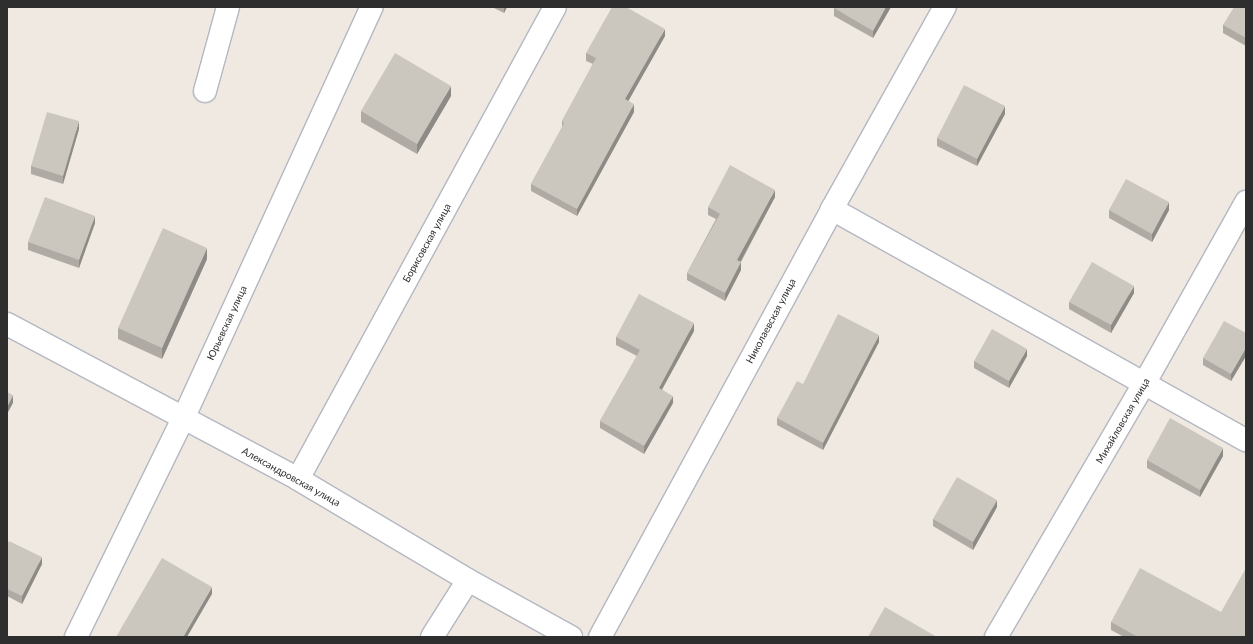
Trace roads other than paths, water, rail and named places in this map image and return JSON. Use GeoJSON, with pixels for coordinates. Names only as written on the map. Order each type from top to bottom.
{"type":"FeatureCollection","features":[{"type":"Feature","properties":{"kind":"street"},"geometry":{"type":"LineString","coordinates":[[205,91],[228,7]]}},
{"type":"Feature","properties":{"kind":"street","name":"Юрьевская улица"},"geometry":{"type":"LineString","coordinates":[[76,637],[183,419],[372,7]]}},
{"type":"Feature","properties":{"kind":"street","name":"Борисовская улица"},"geometry":{"type":"LineString","coordinates":[[298,479],[555,7]]}},
{"type":"Feature","properties":{"kind":"street","name":"Николаевская улица"},"geometry":{"type":"LineString","coordinates":[[600,637],[832,209],[945,7]]}},
{"type":"Feature","properties":{"kind":"street","name":"Михайловская улица"},"geometry":{"type":"LineString","coordinates":[[996,637],[1144,384],[1246,202]]}},
{"type":"Feature","properties":{"kind":"street"},"geometry":{"type":"LineString","coordinates":[[832,209],[1246,440]]}},
{"type":"Feature","properties":{"kind":"street","name":"Александровская улица"},"geometry":{"type":"LineString","coordinates":[[7,324],[298,479],[468,580],[571,637]]}},
{"type":"Feature","properties":{"kind":"street"},"geometry":{"type":"LineString","coordinates":[[432,637],[468,580]]}}]}
